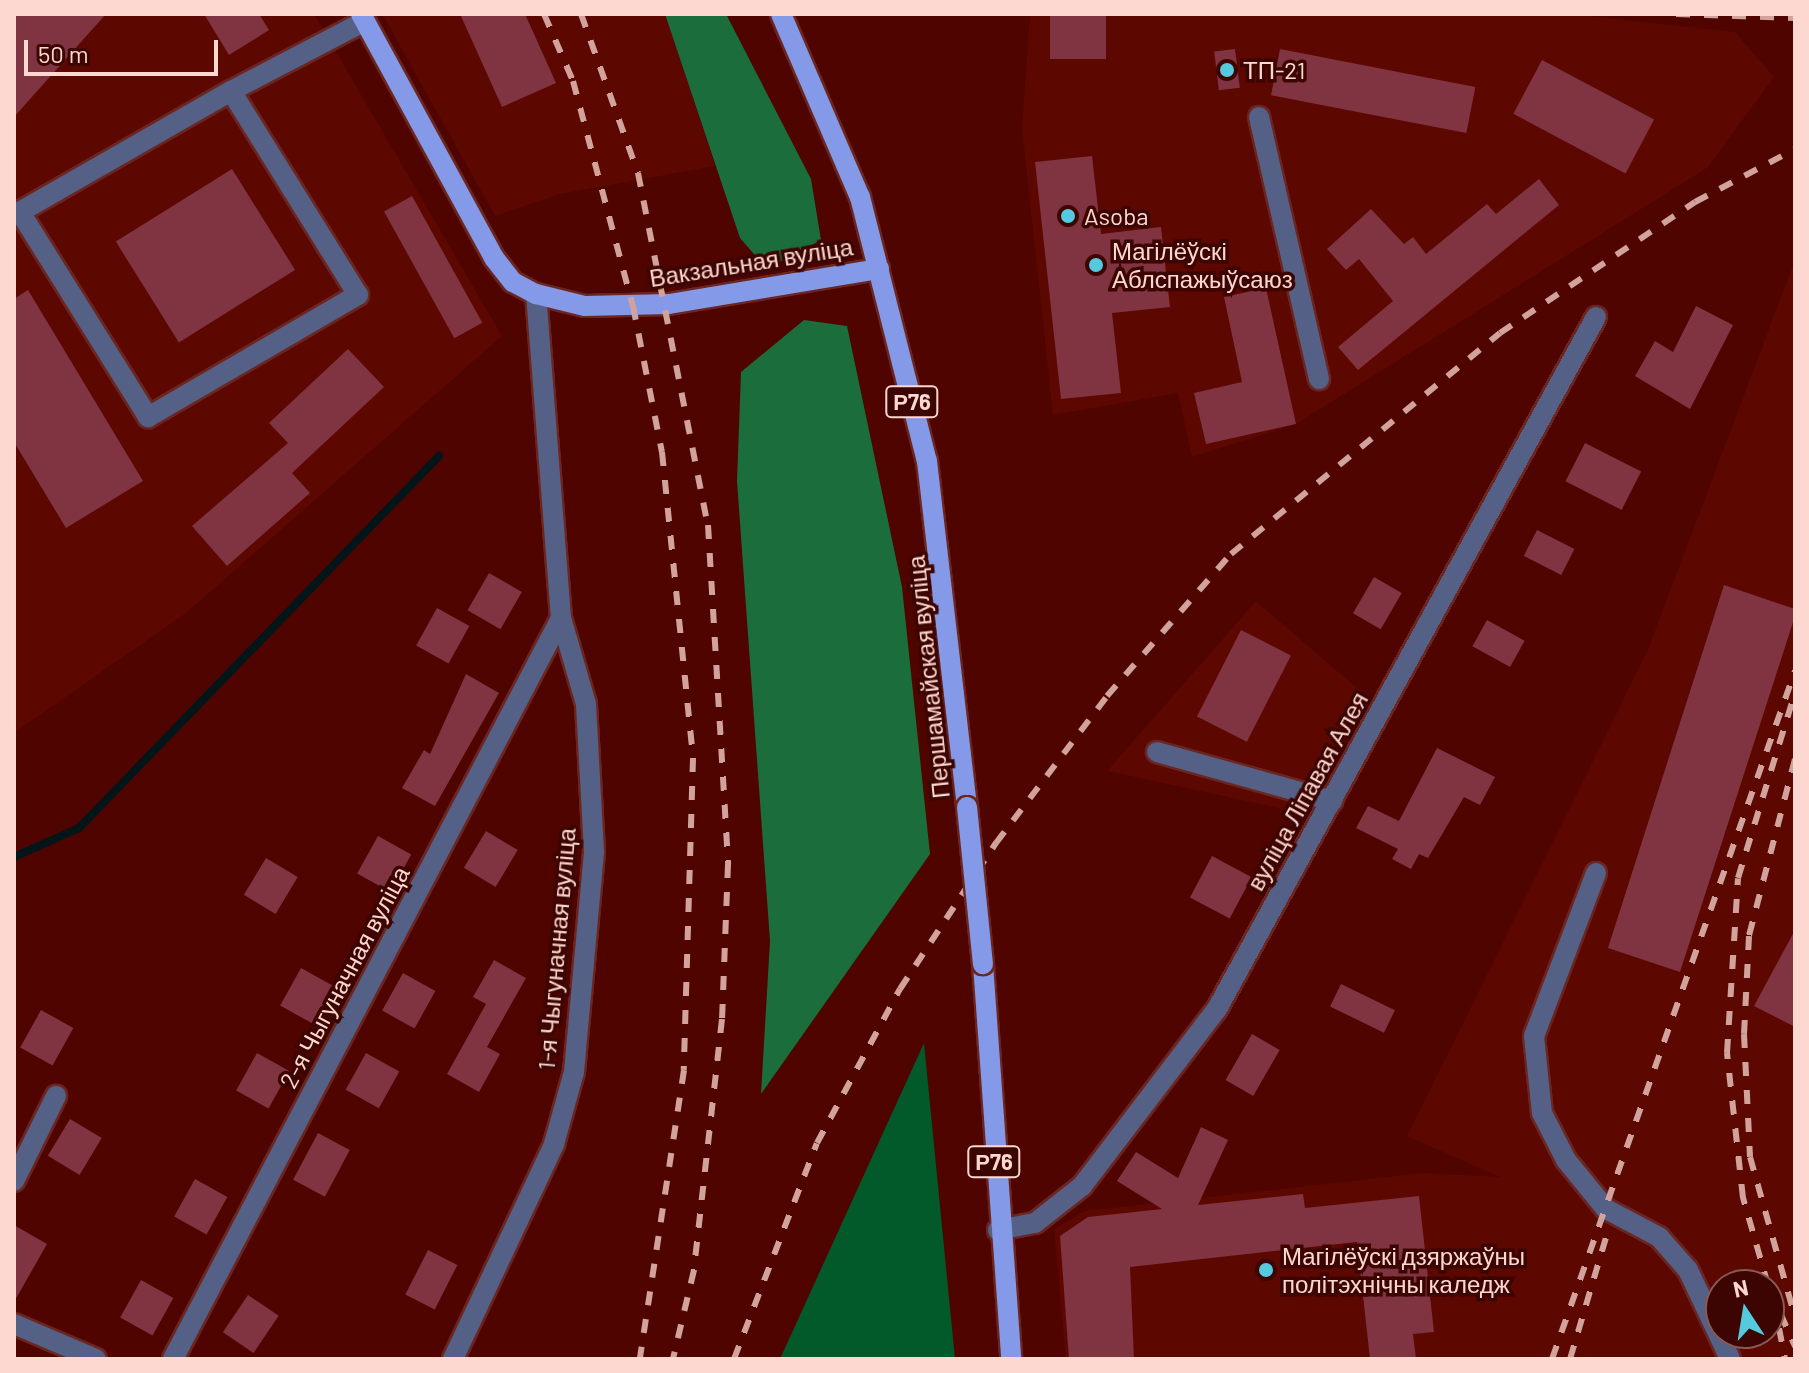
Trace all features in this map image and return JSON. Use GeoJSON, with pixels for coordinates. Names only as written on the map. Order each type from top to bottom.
{"type":"FeatureCollection","features":[{"type":"Feature","properties":{"kind":"main road","name":"Першамайская вуліца"},"geometry":{"type":"LineString","coordinates":[[781,14],[860,197],[940,529],[983,964],[998,1230],[1011,1359]]}},
{"type":"Feature","properties":{"kind":"main road","name":"Вакзальная вуліца"},"geometry":{"type":"LineString","coordinates":[[363,17],[494,258],[513,282],[536,294],[585,306],[669,304],[879,269]]}},
{"type":"Feature","properties":{"kind":"street"},"geometry":{"type":"LineString","coordinates":[[231,91],[358,295],[148,417],[20,212],[231,91],[363,17]]}},
{"type":"Feature","properties":{"kind":"street"},"geometry":{"type":"LineString","coordinates":[[1259,117],[1319,379]]}},
{"type":"Feature","properties":{"kind":"street"},"geometry":{"type":"LineString","coordinates":[[536,294],[561,618]]}},
{"type":"Feature","properties":{"kind":"street","name":"вуліца Ліпавая Алея"},"geometry":{"type":"LineString","coordinates":[[998,1230],[1035,1223],[1082,1186],[1150,1101],[1217,1009],[1596,317]]}},
{"type":"Feature","properties":{"kind":"street","name":"2-я Чыгуначная вуліца"},"geometry":{"type":"LineString","coordinates":[[173,1359],[561,618]]}},
{"type":"Feature","properties":{"kind":"street","name":"1-я Чыгуначная вуліца"},"geometry":{"type":"LineString","coordinates":[[453,1359],[554,1144],[574,1072],[594,852],[586,704],[561,618]]}},
{"type":"Feature","properties":{"kind":"street"},"geometry":{"type":"LineString","coordinates":[[1157,752],[1332,801]]}},
{"type":"Feature","properties":{"kind":"street"},"geometry":{"type":"LineString","coordinates":[[1596,873],[1534,1036],[1542,1113],[1566,1160],[1606,1209],[1659,1237],[1688,1270],[1730,1359]]}},
{"type":"Feature","properties":{"kind":"street"},"geometry":{"type":"LineString","coordinates":[[14,1181],[56,1096]]}},
{"type":"Feature","properties":{"kind":"street"},"geometry":{"type":"LineString","coordinates":[[14,1324],[96,1359]]}},
{"type":"Feature","properties":{"kind":"shaded area"},"geometry":{"type":"Polygon","coordinates":[[[14,14],[314,14],[502,336],[186,613],[14,733],[14,14]]]}},
{"type":"Feature","properties":{"kind":"shaded area"},"geometry":{"type":"Polygon","coordinates":[[[382,14],[665,14],[715,166],[560,194],[495,216],[382,14]]]}},
{"type":"Feature","properties":{"kind":"shaded area"},"geometry":{"type":"Polygon","coordinates":[[[1030,14],[1569,14],[1735,32],[1774,77],[1707,168],[1296,424],[1192,457],[1178,393],[1053,415],[1022,129],[1030,14]]]}},
{"type":"Feature","properties":{"kind":"shaded area"},"geometry":{"type":"Polygon","coordinates":[[[1795,260],[1795,1359],[1066,1359],[1054,1229],[1085,1211],[1423,1173],[1500,1177],[1407,1136],[1647,652],[1795,260]]]}},
{"type":"Feature","properties":{"kind":"shaded area"},"geometry":{"type":"Polygon","coordinates":[[[1256,601],[1363,693],[1297,812],[1107,771],[1256,601]]]}},
{"type":"Feature","properties":{"kind":"green space"},"geometry":{"type":"Polygon","coordinates":[[[665,14],[726,14],[811,179],[821,240],[767,269],[740,238],[665,14]]]}},
{"type":"Feature","properties":{"kind":"green space"},"geometry":{"type":"Polygon","coordinates":[[[804,320],[847,326],[902,587],[930,854],[761,1094],[770,941],[737,481],[741,372],[804,320]]]}},
{"type":"Feature","properties":{"kind":"green space"},"geometry":{"type":"Polygon","coordinates":[[[924,1043],[955,1359],[780,1359],[924,1043]]]}},
{"type":"Feature","properties":{"kind":"building"},"geometry":{"type":"Polygon","coordinates":[[[14,14],[106,14],[14,117],[14,14]]]}},
{"type":"Feature","properties":{"kind":"building"},"geometry":{"type":"Polygon","coordinates":[[[204,14],[259,14],[269,30],[229,55],[204,14]]]}},
{"type":"Feature","properties":{"kind":"building"},"geometry":{"type":"Polygon","coordinates":[[[460,14],[525,14],[556,83],[502,107],[460,14]]]}},
{"type":"Feature","properties":{"kind":"building"},"geometry":{"type":"Polygon","coordinates":[[[1050,14],[1106,14],[1106,59],[1050,59],[1050,14]]]}},
{"type":"Feature","properties":{"kind":"building","name":"ТП-21"},"geometry":{"type":"Polygon","coordinates":[[[1235,49],[1240,88],[1219,90],[1214,52],[1235,49]]]}},
{"type":"Feature","properties":{"kind":"building"},"geometry":{"type":"Polygon","coordinates":[[[1280,49],[1475,87],[1466,133],[1271,95],[1280,49]]]}},
{"type":"Feature","properties":{"kind":"building"},"geometry":{"type":"Polygon","coordinates":[[[1542,60],[1654,120],[1625,173],[1513,114],[1542,60]]]}},
{"type":"Feature","properties":{"kind":"building"},"geometry":{"type":"Polygon","coordinates":[[[1092,156],[1101,234],[1161,227],[1170,307],[1112,313],[1121,393],[1061,399],[1035,162],[1092,156]]]}},
{"type":"Feature","properties":{"kind":"building"},"geometry":{"type":"Polygon","coordinates":[[[232,169],[295,270],[179,343],[116,242],[232,169]]]}},
{"type":"Feature","properties":{"kind":"building"},"geometry":{"type":"Polygon","coordinates":[[[1539,179],[1559,205],[1358,370],[1338,347],[1393,301],[1359,259],[1346,270],[1327,249],[1371,209],[1404,244],[1413,237],[1426,254],[1487,204],[1496,214],[1539,179]]]}},
{"type":"Feature","properties":{"kind":"building"},"geometry":{"type":"Polygon","coordinates":[[[412,196],[482,323],[454,338],[384,212],[412,196]]]}},
{"type":"Feature","properties":{"kind":"building"},"geometry":{"type":"Polygon","coordinates":[[[1266,288],[1296,424],[1206,444],[1194,393],[1242,382],[1224,297],[1266,288]]]}},
{"type":"Feature","properties":{"kind":"building"},"geometry":{"type":"Polygon","coordinates":[[[28,290],[143,481],[66,528],[14,442],[14,299],[28,290]]]}},
{"type":"Feature","properties":{"kind":"building"},"geometry":{"type":"Polygon","coordinates":[[[1696,306],[1733,325],[1690,409],[1635,376],[1655,341],[1673,352],[1696,306]]]}},
{"type":"Feature","properties":{"kind":"building"},"geometry":{"type":"Polygon","coordinates":[[[348,349],[384,387],[292,473],[310,493],[227,566],[192,526],[288,443],[269,423],[348,349]]]}},
{"type":"Feature","properties":{"kind":"building"},"geometry":{"type":"Polygon","coordinates":[[[1585,443],[1641,472],[1622,510],[1565,481],[1585,443]]]}},
{"type":"Feature","properties":{"kind":"building"},"geometry":{"type":"Polygon","coordinates":[[[1537,530],[1574,549],[1561,575],[1524,556],[1537,530]]]}},
{"type":"Feature","properties":{"kind":"building"},"geometry":{"type":"Polygon","coordinates":[[[489,573],[522,592],[500,629],[468,610],[489,573]]]}},
{"type":"Feature","properties":{"kind":"building"},"geometry":{"type":"Polygon","coordinates":[[[1374,577],[1402,593],[1381,629],[1353,613],[1374,577]]]}},
{"type":"Feature","properties":{"kind":"building"},"geometry":{"type":"Polygon","coordinates":[[[1724,585],[1795,609],[1795,616],[1680,972],[1608,948],[1724,585]]]}},
{"type":"Feature","properties":{"kind":"building"},"geometry":{"type":"Polygon","coordinates":[[[437,608],[469,626],[449,664],[416,646],[437,608]]]}},
{"type":"Feature","properties":{"kind":"building"},"geometry":{"type":"Polygon","coordinates":[[[1487,620],[1525,641],[1510,667],[1472,646],[1487,620]]]}},
{"type":"Feature","properties":{"kind":"building"},"geometry":{"type":"Polygon","coordinates":[[[1241,630],[1291,655],[1247,742],[1197,716],[1241,630]]]}},
{"type":"Feature","properties":{"kind":"building"},"geometry":{"type":"Polygon","coordinates":[[[466,674],[499,693],[435,806],[402,788],[424,750],[430,754],[466,674]]]}},
{"type":"Feature","properties":{"kind":"building"},"geometry":{"type":"Polygon","coordinates":[[[1437,748],[1495,777],[1480,805],[1464,797],[1428,858],[1419,854],[1411,869],[1392,859],[1398,849],[1356,828],[1368,806],[1399,821],[1437,748]]]}},
{"type":"Feature","properties":{"kind":"building"},"geometry":{"type":"Polygon","coordinates":[[[486,831],[518,850],[496,887],[464,868],[486,831]]]}},
{"type":"Feature","properties":{"kind":"building"},"geometry":{"type":"Polygon","coordinates":[[[378,836],[411,854],[390,892],[357,874],[378,836]]]}},
{"type":"Feature","properties":{"kind":"building"},"geometry":{"type":"Polygon","coordinates":[[[1212,856],[1252,877],[1230,919],[1190,897],[1212,856]]]}},
{"type":"Feature","properties":{"kind":"building"},"geometry":{"type":"Polygon","coordinates":[[[266,858],[298,877],[276,914],[244,895],[266,858]]]}},
{"type":"Feature","properties":{"kind":"building"},"geometry":{"type":"Polygon","coordinates":[[[1795,930],[1795,1027],[1754,1006],[1795,930]]]}},
{"type":"Feature","properties":{"kind":"building"},"geometry":{"type":"Polygon","coordinates":[[[494,960],[526,978],[487,1047],[500,1054],[479,1092],[447,1074],[486,1004],[473,997],[494,960]]]}},
{"type":"Feature","properties":{"kind":"building"},"geometry":{"type":"Polygon","coordinates":[[[301,968],[333,986],[313,1024],[280,1006],[301,968]]]}},
{"type":"Feature","properties":{"kind":"building"},"geometry":{"type":"Polygon","coordinates":[[[403,973],[435,991],[415,1029],[382,1011],[403,973]]]}},
{"type":"Feature","properties":{"kind":"building"},"geometry":{"type":"Polygon","coordinates":[[[1341,984],[1395,1010],[1384,1033],[1330,1006],[1341,984]]]}},
{"type":"Feature","properties":{"kind":"building"},"geometry":{"type":"Polygon","coordinates":[[[41,1010],[73,1028],[53,1066],[20,1048],[41,1010]]]}},
{"type":"Feature","properties":{"kind":"building"},"geometry":{"type":"Polygon","coordinates":[[[1252,1034],[1280,1050],[1253,1096],[1226,1080],[1252,1034]]]}},
{"type":"Feature","properties":{"kind":"building"},"geometry":{"type":"Polygon","coordinates":[[[257,1053],[289,1071],[269,1109],[236,1091],[257,1053]]]}},
{"type":"Feature","properties":{"kind":"building"},"geometry":{"type":"Polygon","coordinates":[[[366,1053],[399,1071],[379,1108],[346,1090],[366,1053]]]}},
{"type":"Feature","properties":{"kind":"building"},"geometry":{"type":"Polygon","coordinates":[[[70,1119],[102,1138],[80,1175],[48,1156],[70,1119]]]}},
{"type":"Feature","properties":{"kind":"building"},"geometry":{"type":"Polygon","coordinates":[[[1201,1127],[1228,1140],[1198,1205],[1303,1194],[1305,1208],[1419,1196],[1434,1332],[1413,1334],[1416,1359],[1370,1359],[1357,1242],[1130,1267],[1134,1359],[1069,1359],[1060,1236],[1088,1217],[1162,1209],[1117,1181],[1136,1152],[1178,1178],[1201,1127]]]}},
{"type":"Feature","properties":{"kind":"building"},"geometry":{"type":"Polygon","coordinates":[[[318,1133],[350,1150],[325,1197],[293,1180],[318,1133]]]}},
{"type":"Feature","properties":{"kind":"building"},"geometry":{"type":"Polygon","coordinates":[[[195,1179],[227,1197],[207,1235],[174,1217],[195,1179]]]}},
{"type":"Feature","properties":{"kind":"building"},"geometry":{"type":"Polygon","coordinates":[[[14,1225],[47,1244],[14,1302],[14,1225]]]}},
{"type":"Feature","properties":{"kind":"building"},"geometry":{"type":"Polygon","coordinates":[[[428,1250],[457,1265],[435,1310],[405,1295],[428,1250]]]}},
{"type":"Feature","properties":{"kind":"building"},"geometry":{"type":"Polygon","coordinates":[[[141,1280],[173,1298],[153,1336],[120,1318],[141,1280]]]}},
{"type":"Feature","properties":{"kind":"building"},"geometry":{"type":"Polygon","coordinates":[[[248,1295],[279,1316],[254,1353],[223,1332],[248,1295]]]}},
{"type":"Feature","properties":{"kind":"waterway"},"geometry":{"type":"LineString","coordinates":[[14,857],[79,828],[439,456]]}},
{"type":"Feature","properties":{"kind":"railway"},"geometry":{"type":"LineString","coordinates":[[544,14],[573,81],[633,306],[662,452],[693,758],[684,1070],[640,1359]]}},
{"type":"Feature","properties":{"kind":"railway"},"geometry":{"type":"LineString","coordinates":[[581,14],[638,173],[708,525],[728,864],[722,1019],[694,1270],[673,1359]]}},
{"type":"Feature","properties":{"kind":"railway"},"geometry":{"type":"LineString","coordinates":[[1676,14],[1795,18]]}},
{"type":"Feature","properties":{"kind":"railway"},"geometry":{"type":"LineString","coordinates":[[734,1359],[817,1143],[900,989],[996,843],[1107,696],[1231,554],[1500,333],[1695,202],[1795,149]]}},
{"type":"Feature","properties":{"kind":"railway"},"geometry":{"type":"LineString","coordinates":[[1552,1359],[1795,671]]}},
{"type":"Feature","properties":{"kind":"railway"},"geometry":{"type":"LineString","coordinates":[[1763,1269],[1743,1198],[1727,1053],[1738,878],[1792,702]]}},
{"type":"Feature","properties":{"kind":"railway"},"geometry":{"type":"LineString","coordinates":[[1795,759],[1749,936],[1744,1034],[1750,1157],[1795,1317]]}},
{"type":"Feature","properties":{"kind":"railway"},"geometry":{"type":"LineString","coordinates":[[1570,1359],[1607,1234]]}},
{"type":"Feature","properties":{"kind":"railway"},"geometry":{"type":"LineString","coordinates":[[1785,1324],[1795,1346]]}},
{"type":"Feature","properties":{"kind":"railway"},"geometry":{"type":"LineString","coordinates":[[1783,1349],[1785,1359]]}},
{"type":"Feature","properties":{"kind":"place","name":"ТП-21"},"geometry":{"type":"Point","coordinates":[1227,70]}},
{"type":"Feature","properties":{"kind":"place","name":"Asoba"},"geometry":{"type":"Point","coordinates":[1068,216]}},
{"type":"Feature","properties":{"kind":"place","name":"Магілёўскі Аблспажыўсаюз"},"geometry":{"type":"Point","coordinates":[1096,265]}},
{"type":"Feature","properties":{"kind":"place","name":"Магілёўскі дзяржаўны політэхнічны каледж"},"geometry":{"type":"Point","coordinates":[1266,1270]}}]}
